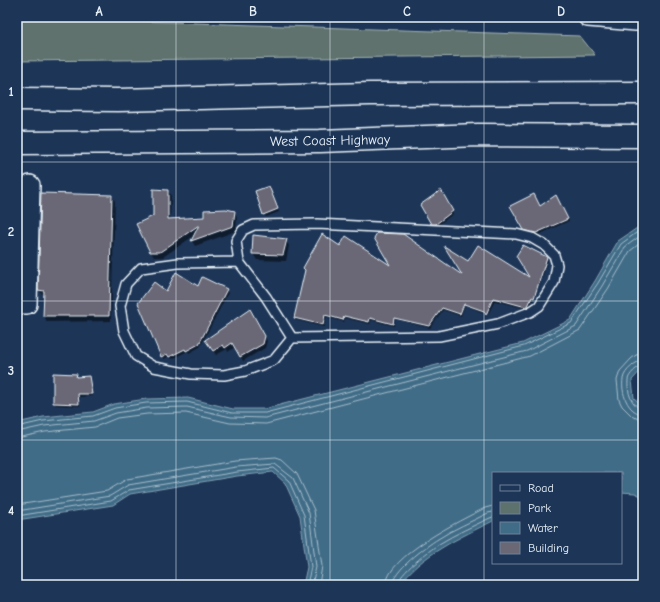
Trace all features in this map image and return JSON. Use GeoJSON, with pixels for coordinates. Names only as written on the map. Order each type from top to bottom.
{"type":"FeatureCollection","features":[{"type":"Feature","properties":{"kind":"highway"},"geometry":{"type":"LineString","coordinates":[[17,99],[118,100],[370,94],[643,93]]}},
{"type":"Feature","properties":{"kind":"highway","name":"West Coast Highway"},"geometry":{"type":"LineString","coordinates":[[17,143],[320,141],[478,135],[643,136]]}},
{"type":"Feature","properties":{"kind":"street"},"geometry":{"type":"LineString","coordinates":[[588,17],[635,19]]}},
{"type":"Feature","properties":{"kind":"street"},"geometry":{"type":"LineString","coordinates":[[17,304],[27,304],[30,185]]}},
{"type":"Feature","properties":{"kind":"lane"},"geometry":{"type":"LineString","coordinates":[[239,262],[178,263],[141,268],[126,284],[120,306],[124,331],[136,356],[154,367],[190,374],[224,375],[245,371],[274,360],[292,338],[440,336],[498,324],[530,312],[539,306],[554,282],[557,265],[554,255],[544,245],[532,238],[516,234],[317,224],[254,225],[243,230],[236,241],[239,262],[266,296],[292,338]]}},
{"type":"Feature","properties":{"kind":"green space"},"geometry":{"type":"Polygon","coordinates":[[[17,17],[580,36],[595,55],[17,61],[17,17]]]}},
{"type":"Feature","properties":{"kind":"water"},"geometry":{"type":"Polygon","coordinates":[[[643,224],[643,368],[632,380],[634,398],[643,406],[643,497],[635,493],[622,492],[622,472],[492,472],[492,522],[455,540],[429,556],[408,575],[400,585],[303,585],[307,567],[300,516],[285,483],[273,472],[237,476],[130,494],[113,505],[17,520],[17,423],[43,417],[93,412],[114,404],[146,399],[188,398],[233,409],[264,409],[523,343],[570,320],[618,241],[643,224]]]}},
{"type":"Feature","properties":{"kind":"building"},"geometry":{"type":"Polygon","coordinates":[[[269,186],[278,209],[263,215],[255,191],[269,186]]]}},
{"type":"Feature","properties":{"kind":"building"},"geometry":{"type":"Polygon","coordinates":[[[153,189],[168,190],[168,219],[204,217],[204,210],[226,209],[235,211],[233,226],[191,241],[199,225],[160,252],[150,252],[136,224],[153,216],[153,189]]]}},
{"type":"Feature","properties":{"kind":"building"},"geometry":{"type":"Polygon","coordinates":[[[441,190],[453,211],[436,224],[431,224],[420,205],[441,190]]]}},
{"type":"Feature","properties":{"kind":"building"},"geometry":{"type":"Polygon","coordinates":[[[17,192],[19,192],[17,264],[17,192]]]}},
{"type":"Feature","properties":{"kind":"building"},"geometry":{"type":"Polygon","coordinates":[[[41,193],[112,195],[109,316],[43,316],[44,291],[38,290],[41,193]]]}},
{"type":"Feature","properties":{"kind":"building"},"geometry":{"type":"Polygon","coordinates":[[[534,194],[540,206],[556,195],[568,219],[536,233],[524,230],[510,206],[534,194]]]}},
{"type":"Feature","properties":{"kind":"building"},"geometry":{"type":"Polygon","coordinates":[[[377,233],[403,234],[462,275],[444,246],[468,261],[478,245],[529,277],[516,256],[523,245],[547,257],[534,298],[532,297],[528,306],[526,307],[493,298],[486,315],[484,311],[464,304],[460,314],[442,308],[429,326],[394,318],[393,324],[370,318],[369,322],[344,316],[343,320],[325,315],[323,325],[294,318],[305,270],[303,268],[322,234],[340,246],[346,236],[390,265],[374,238],[377,233]]]}},
{"type":"Feature","properties":{"kind":"building"},"geometry":{"type":"Polygon","coordinates":[[[253,235],[287,239],[283,255],[252,254],[253,235]]]}},
{"type":"Feature","properties":{"kind":"building"},"geometry":{"type":"Polygon","coordinates":[[[176,272],[198,286],[202,277],[227,289],[199,344],[186,351],[185,349],[169,357],[167,354],[161,357],[138,303],[154,282],[166,291],[176,272]]]}},
{"type":"Feature","properties":{"kind":"building"},"geometry":{"type":"Polygon","coordinates":[[[250,309],[265,336],[263,344],[240,357],[232,343],[225,348],[223,345],[213,351],[205,340],[250,309]]]}},
{"type":"Feature","properties":{"kind":"building"},"geometry":{"type":"Polygon","coordinates":[[[53,373],[77,374],[76,377],[89,376],[92,394],[78,394],[79,404],[53,403],[53,373]]]}}]}
